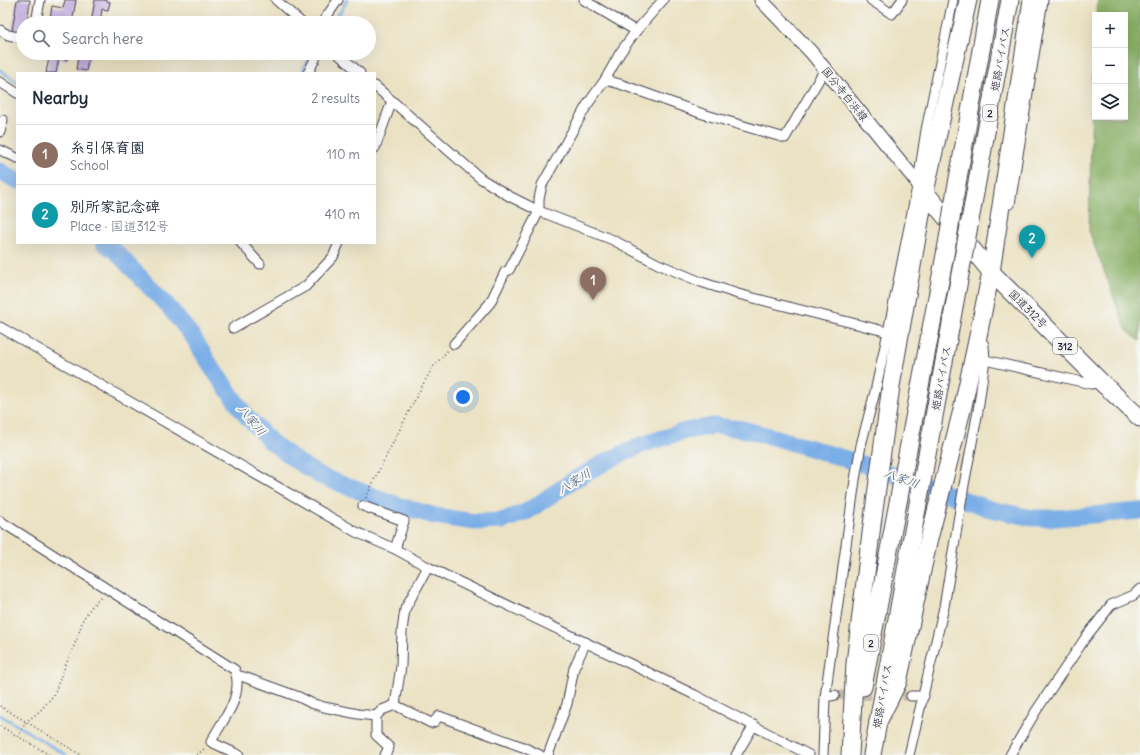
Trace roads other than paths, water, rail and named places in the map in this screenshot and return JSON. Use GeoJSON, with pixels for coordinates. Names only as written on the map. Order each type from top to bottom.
{"type":"FeatureCollection","features":[{"type":"Feature","properties":{"kind":"highway"},"geometry":{"type":"LineString","coordinates":[[851,755],[855,663],[872,525],[921,187],[968,0]]}},
{"type":"Feature","properties":{"kind":"highway","name":"姫路バイパス"},"geometry":{"type":"LineString","coordinates":[[851,755],[906,455],[948,239],[990,0]]}},
{"type":"Feature","properties":{"kind":"highway","name":"姫路バイパス"},"geometry":{"type":"LineString","coordinates":[[872,755],[1010,0]]}},
{"type":"Feature","properties":{"kind":"highway"},"geometry":{"type":"LineString","coordinates":[[878,722],[898,682],[928,543],[963,406],[978,336],[991,272],[1032,0]]}},
{"type":"Feature","properties":{"kind":"highway","name":"国道312号"},"geometry":{"type":"LineString","coordinates":[[921,187],[991,272],[1101,382],[1140,418]]}},
{"type":"Feature","properties":{"kind":"main road","name":"国分寺白浜線"},"geometry":{"type":"LineString","coordinates":[[761,0],[811,52],[921,187]]}},
{"type":"Feature","properties":{"kind":"street"},"geometry":{"type":"LineString","coordinates":[[37,16],[40,0]]}},
{"type":"Feature","properties":{"kind":"street"},"geometry":{"type":"LineString","coordinates":[[276,0],[294,16]]}},
{"type":"Feature","properties":{"kind":"street"},"geometry":{"type":"LineString","coordinates":[[327,16],[338,0]]}},
{"type":"Feature","properties":{"kind":"street"},"geometry":{"type":"LineString","coordinates":[[584,0],[636,30]]}},
{"type":"Feature","properties":{"kind":"street"},"geometry":{"type":"LineString","coordinates":[[454,344],[490,303],[505,272],[509,270],[539,211],[539,199],[542,185],[587,105],[605,80],[620,53],[636,30],[663,0]]}},
{"type":"Feature","properties":{"kind":"street"},"geometry":{"type":"LineString","coordinates":[[871,0],[892,14],[902,0]]}},
{"type":"Feature","properties":{"kind":"street"},"geometry":{"type":"LineString","coordinates":[[823,755],[825,697],[861,445],[875,392],[921,187],[926,130],[953,0]]}},
{"type":"Feature","properties":{"kind":"street"},"geometry":{"type":"LineString","coordinates":[[991,272],[1002,248],[1043,0]]}},
{"type":"Feature","properties":{"kind":"street"},"geometry":{"type":"LineString","coordinates":[[0,30],[8,35],[16,37]]}},
{"type":"Feature","properties":{"kind":"street"},"geometry":{"type":"LineString","coordinates":[[308,72],[314,60]]}},
{"type":"Feature","properties":{"kind":"street"},"geometry":{"type":"LineString","coordinates":[[345,60],[359,72]]}},
{"type":"Feature","properties":{"kind":"street"},"geometry":{"type":"LineString","coordinates":[[605,80],[703,114],[785,138],[825,69]]}},
{"type":"Feature","properties":{"kind":"street"},"geometry":{"type":"LineString","coordinates":[[0,82],[16,92]]}},
{"type":"Feature","properties":{"kind":"street"},"geometry":{"type":"LineString","coordinates":[[376,87],[480,178],[509,196],[539,211],[613,240],[658,264],[701,282],[738,294],[888,332]]}},
{"type":"Feature","properties":{"kind":"street"},"geometry":{"type":"LineString","coordinates":[[376,145],[392,101]]}},
{"type":"Feature","properties":{"kind":"street"},"geometry":{"type":"LineString","coordinates":[[0,132],[3,120]]}},
{"type":"Feature","properties":{"kind":"street"},"geometry":{"type":"LineString","coordinates":[[0,150],[16,158]]}},
{"type":"Feature","properties":{"kind":"street"},"geometry":{"type":"LineString","coordinates":[[242,244],[260,264]]}},
{"type":"Feature","properties":{"kind":"street"},"geometry":{"type":"LineString","coordinates":[[233,328],[306,286],[333,257],[339,244]]}},
{"type":"Feature","properties":{"kind":"street"},"geometry":{"type":"LineString","coordinates":[[0,326],[356,532],[395,548],[428,567],[586,642],[754,725],[809,755]]}},
{"type":"Feature","properties":{"kind":"street"},"geometry":{"type":"LineString","coordinates":[[909,755],[944,607],[959,511],[978,411],[985,360],[984,345],[978,336]]}},
{"type":"Feature","properties":{"kind":"street"},"geometry":{"type":"LineString","coordinates":[[985,360],[1091,384],[1101,382]]}},
{"type":"Feature","properties":{"kind":"street"},"geometry":{"type":"LineString","coordinates":[[363,506],[404,521],[395,548]]}},
{"type":"Feature","properties":{"kind":"street"},"geometry":{"type":"LineString","coordinates":[[0,521],[235,670],[238,682],[235,695],[230,710],[211,742],[239,755]]}},
{"type":"Feature","properties":{"kind":"street"},"geometry":{"type":"LineString","coordinates":[[395,705],[401,666],[402,631],[405,609],[428,567]]}},
{"type":"Feature","properties":{"kind":"street"},"geometry":{"type":"LineString","coordinates":[[1010,755],[1036,711],[1086,637],[1111,605],[1134,595],[1140,589]]}},
{"type":"Feature","properties":{"kind":"street"},"geometry":{"type":"LineString","coordinates":[[548,755],[567,704],[574,668],[586,642]]}},
{"type":"Feature","properties":{"kind":"street"},"geometry":{"type":"LineString","coordinates":[[236,675],[299,697],[310,703],[358,714],[376,716]]}},
{"type":"Feature","properties":{"kind":"street"},"geometry":{"type":"LineString","coordinates":[[825,697],[835,695]]}},
{"type":"Feature","properties":{"kind":"street"},"geometry":{"type":"LineString","coordinates":[[911,696],[924,696]]}},
{"type":"Feature","properties":{"kind":"street"},"geometry":{"type":"LineString","coordinates":[[385,755],[389,747],[376,735],[376,716],[382,710],[395,705],[431,723],[434,722],[439,716],[523,747],[540,755]]}},
{"type":"Feature","properties":{"kind":"street"},"geometry":{"type":"LineString","coordinates":[[736,755],[754,725]]}},
{"type":"Feature","properties":{"kind":"waterway"},"geometry":{"type":"LineString","coordinates":[[337,16],[347,0]]}},
{"type":"Feature","properties":{"kind":"waterway"},"geometry":{"type":"LineString","coordinates":[[302,72],[308,60]]}},
{"type":"Feature","properties":{"kind":"waterway"},"geometry":{"type":"LineString","coordinates":[[0,70],[16,81]]}},
{"type":"Feature","properties":{"kind":"waterway","name":"八家川"},"geometry":{"type":"LineString","coordinates":[[0,171],[16,180]]}},
{"type":"Feature","properties":{"kind":"waterway","name":"八家川"},"geometry":{"type":"LineString","coordinates":[[105,244],[114,250],[167,305],[193,337],[212,368],[247,417],[270,441],[320,476],[397,505],[435,516],[475,522],[502,521],[528,511],[572,481],[607,461],[641,445],[685,431],[714,426],[742,429],[780,439],[869,466],[990,509],[1033,518],[1055,518],[1140,511]]}},
{"type":"Feature","properties":{"kind":"waterway"},"geometry":{"type":"LineString","coordinates":[[0,715],[66,755]]}},
{"type":"Feature","properties":{"kind":"tunnel"},"geometry":{"type":"LineString","coordinates":[[835,695],[911,696]]}},
{"type":"Feature","properties":{"kind":"place","name":"別所家記念碑"},"geometry":{"type":"Point","coordinates":[1032,258]}},
{"type":"Feature","properties":{"kind":"place","name":"糸引保育園"},"geometry":{"type":"Point","coordinates":[593,300]}}]}
